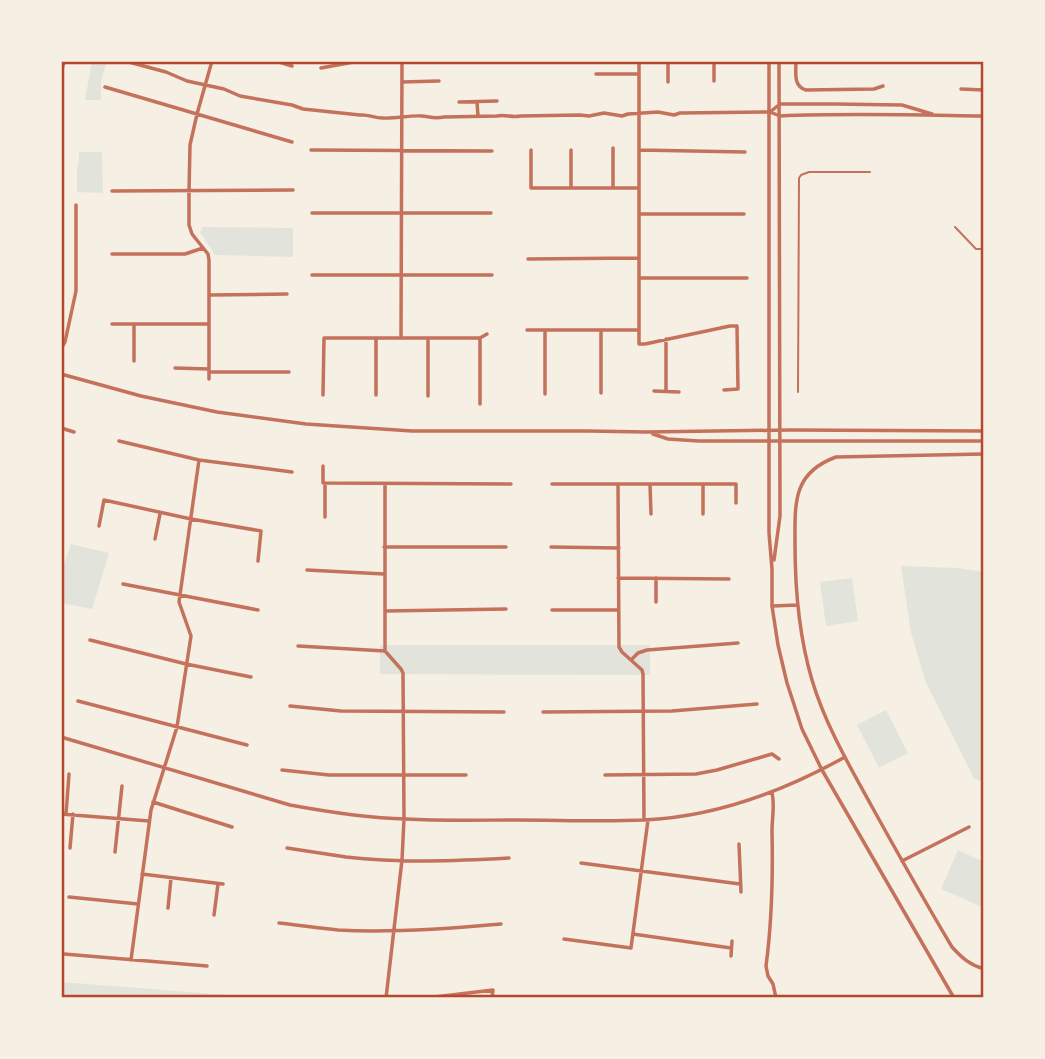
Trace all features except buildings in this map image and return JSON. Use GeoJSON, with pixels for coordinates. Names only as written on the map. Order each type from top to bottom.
{"type":"FeatureCollection","features":[{"type":"Feature","properties":{"kind":"street"},"geometry":{"type":"LineString","coordinates":[[61,74],[64,61]]}},
{"type":"Feature","properties":{"kind":"street"},"geometry":{"type":"LineString","coordinates":[[125,61],[240,96],[303,109],[366,114],[382,118],[589,116],[604,113],[622,116],[658,112],[674,115],[770,112],[780,116],[984,116]]}},
{"type":"Feature","properties":{"kind":"street"},"geometry":{"type":"LineString","coordinates":[[209,379],[209,260],[204,247],[192,234],[189,225],[189,191],[190,145],[212,61]]}},
{"type":"Feature","properties":{"kind":"street"},"geometry":{"type":"LineString","coordinates":[[276,61],[292,66]]}},
{"type":"Feature","properties":{"kind":"street"},"geometry":{"type":"LineString","coordinates":[[321,68],[359,61]]}},
{"type":"Feature","properties":{"kind":"street"},"geometry":{"type":"LineString","coordinates":[[401,338],[402,61]]}},
{"type":"Feature","properties":{"kind":"street"},"geometry":{"type":"LineString","coordinates":[[639,61],[639,344],[737,326]]}},
{"type":"Feature","properties":{"kind":"street"},"geometry":{"type":"LineString","coordinates":[[668,61],[668,82]]}},
{"type":"Feature","properties":{"kind":"street"},"geometry":{"type":"LineString","coordinates":[[714,61],[714,81]]}},
{"type":"Feature","properties":{"kind":"street"},"geometry":{"type":"LineString","coordinates":[[769,61],[769,533],[772,606],[778,645],[802,729],[822,770],[954,998]]}},
{"type":"Feature","properties":{"kind":"street"},"geometry":{"type":"LineString","coordinates":[[772,569],[780,516],[779,61]]}},
{"type":"Feature","properties":{"kind":"street"},"geometry":{"type":"LineString","coordinates":[[796,61],[797,85],[801,89],[874,89],[883,86]]}},
{"type":"Feature","properties":{"kind":"street"},"geometry":{"type":"LineString","coordinates":[[596,74],[639,74]]}},
{"type":"Feature","properties":{"kind":"street"},"geometry":{"type":"LineString","coordinates":[[402,82],[439,81]]}},
{"type":"Feature","properties":{"kind":"street"},"geometry":{"type":"LineString","coordinates":[[105,87],[292,142]]}},
{"type":"Feature","properties":{"kind":"street"},"geometry":{"type":"LineString","coordinates":[[961,89],[984,90]]}},
{"type":"Feature","properties":{"kind":"street"},"geometry":{"type":"LineString","coordinates":[[137,105],[139,97]]}},
{"type":"Feature","properties":{"kind":"street"},"geometry":{"type":"LineString","coordinates":[[459,102],[497,101]]}},
{"type":"Feature","properties":{"kind":"street"},"geometry":{"type":"LineString","coordinates":[[477,102],[478,116]]}},
{"type":"Feature","properties":{"kind":"street"},"geometry":{"type":"LineString","coordinates":[[770,112],[780,104],[902,106],[939,116]]}},
{"type":"Feature","properties":{"kind":"street"},"geometry":{"type":"LineString","coordinates":[[612,188],[613,148]]}},
{"type":"Feature","properties":{"kind":"street"},"geometry":{"type":"LineString","coordinates":[[310,150],[492,151]]}},
{"type":"Feature","properties":{"kind":"street"},"geometry":{"type":"LineString","coordinates":[[531,150],[531,188],[639,188]]}},
{"type":"Feature","properties":{"kind":"street"},"geometry":{"type":"LineString","coordinates":[[571,150],[571,188]]}},
{"type":"Feature","properties":{"kind":"street"},"geometry":{"type":"LineString","coordinates":[[639,150],[745,152]]}},
{"type":"Feature","properties":{"kind":"street"},"geometry":{"type":"LineString","coordinates":[[112,191],[293,190]]}},
{"type":"Feature","properties":{"kind":"street"},"geometry":{"type":"LineString","coordinates":[[61,349],[65,342],[76,291],[76,205]]}},
{"type":"Feature","properties":{"kind":"street"},"geometry":{"type":"LineString","coordinates":[[312,213],[491,213]]}},
{"type":"Feature","properties":{"kind":"street"},"geometry":{"type":"LineString","coordinates":[[639,214],[744,214]]}},
{"type":"Feature","properties":{"kind":"street"},"geometry":{"type":"LineString","coordinates":[[112,254],[185,254],[204,247]]}},
{"type":"Feature","properties":{"kind":"street"},"geometry":{"type":"LineString","coordinates":[[528,259],[639,258]]}},
{"type":"Feature","properties":{"kind":"street"},"geometry":{"type":"LineString","coordinates":[[312,275],[492,275]]}},
{"type":"Feature","properties":{"kind":"street"},"geometry":{"type":"LineString","coordinates":[[639,278],[747,278]]}},
{"type":"Feature","properties":{"kind":"street"},"geometry":{"type":"LineString","coordinates":[[209,295],[287,294]]}},
{"type":"Feature","properties":{"kind":"street"},"geometry":{"type":"LineString","coordinates":[[724,390],[738,389],[737,326],[740,320]]}},
{"type":"Feature","properties":{"kind":"street"},"geometry":{"type":"LineString","coordinates":[[112,324],[209,324]]}},
{"type":"Feature","properties":{"kind":"street"},"geometry":{"type":"LineString","coordinates":[[134,324],[134,361]]}},
{"type":"Feature","properties":{"kind":"street"},"geometry":{"type":"LineString","coordinates":[[527,330],[639,330]]}},
{"type":"Feature","properties":{"kind":"street"},"geometry":{"type":"LineString","coordinates":[[545,330],[545,394]]}},
{"type":"Feature","properties":{"kind":"street"},"geometry":{"type":"LineString","coordinates":[[601,330],[601,393]]}},
{"type":"Feature","properties":{"kind":"street"},"geometry":{"type":"LineString","coordinates":[[317,334],[324,338],[480,338],[488,334]]}},
{"type":"Feature","properties":{"kind":"street"},"geometry":{"type":"LineString","coordinates":[[323,395],[324,338]]}},
{"type":"Feature","properties":{"kind":"street"},"geometry":{"type":"LineString","coordinates":[[376,338],[376,395]]}},
{"type":"Feature","properties":{"kind":"street"},"geometry":{"type":"LineString","coordinates":[[428,338],[428,396]]}},
{"type":"Feature","properties":{"kind":"street"},"geometry":{"type":"LineString","coordinates":[[480,338],[480,404]]}},
{"type":"Feature","properties":{"kind":"street"},"geometry":{"type":"LineString","coordinates":[[666,340],[666,391]]}},
{"type":"Feature","properties":{"kind":"street"},"geometry":{"type":"LineString","coordinates":[[175,368],[289,372]]}},
{"type":"Feature","properties":{"kind":"street"},"geometry":{"type":"LineString","coordinates":[[61,374],[204,410],[306,424],[412,431],[984,431]]}},
{"type":"Feature","properties":{"kind":"street"},"geometry":{"type":"LineString","coordinates":[[654,391],[679,392]]}},
{"type":"Feature","properties":{"kind":"street"},"geometry":{"type":"LineString","coordinates":[[61,428],[74,432]]}},
{"type":"Feature","properties":{"kind":"street"},"geometry":{"type":"LineString","coordinates":[[647,432],[668,439],[699,441],[984,442]]}},
{"type":"Feature","properties":{"kind":"street"},"geometry":{"type":"LineString","coordinates":[[119,441],[199,460],[292,472]]}},
{"type":"Feature","properties":{"kind":"street"},"geometry":{"type":"LineString","coordinates":[[984,454],[844,455],[817,466],[803,481],[795,503],[795,574],[804,647],[813,682],[832,732],[952,947],[962,959],[984,970]]}},
{"type":"Feature","properties":{"kind":"street"},"geometry":{"type":"LineString","coordinates":[[131,960],[149,821],[177,727],[191,636],[180,606],[180,596],[199,460]]}},
{"type":"Feature","properties":{"kind":"street"},"geometry":{"type":"LineString","coordinates":[[323,466],[324,517]]}},
{"type":"Feature","properties":{"kind":"street"},"geometry":{"type":"LineString","coordinates":[[324,483],[510,484]]}},
{"type":"Feature","properties":{"kind":"street"},"geometry":{"type":"LineString","coordinates":[[384,651],[385,484]]}},
{"type":"Feature","properties":{"kind":"street"},"geometry":{"type":"LineString","coordinates":[[552,484],[736,484],[736,502]]}},
{"type":"Feature","properties":{"kind":"street"},"geometry":{"type":"LineString","coordinates":[[564,939],[631,948],[642,871],[646,820],[643,672],[619,647],[618,484]]}},
{"type":"Feature","properties":{"kind":"street"},"geometry":{"type":"LineString","coordinates":[[650,484],[651,514]]}},
{"type":"Feature","properties":{"kind":"street"},"geometry":{"type":"LineString","coordinates":[[703,484],[703,514]]}},
{"type":"Feature","properties":{"kind":"street"},"geometry":{"type":"LineString","coordinates":[[99,526],[104,500],[261,531],[258,561]]}},
{"type":"Feature","properties":{"kind":"street"},"geometry":{"type":"LineString","coordinates":[[155,539],[160,513]]}},
{"type":"Feature","properties":{"kind":"street"},"geometry":{"type":"LineString","coordinates":[[384,547],[506,547]]}},
{"type":"Feature","properties":{"kind":"street"},"geometry":{"type":"LineString","coordinates":[[551,547],[619,548]]}},
{"type":"Feature","properties":{"kind":"street"},"geometry":{"type":"LineString","coordinates":[[307,570],[384,574]]}},
{"type":"Feature","properties":{"kind":"street"},"geometry":{"type":"LineString","coordinates":[[618,578],[729,579]]}},
{"type":"Feature","properties":{"kind":"street"},"geometry":{"type":"LineString","coordinates":[[656,578],[656,602]]}},
{"type":"Feature","properties":{"kind":"street"},"geometry":{"type":"LineString","coordinates":[[123,584],[258,610]]}},
{"type":"Feature","properties":{"kind":"street"},"geometry":{"type":"LineString","coordinates":[[772,606],[798,605]]}},
{"type":"Feature","properties":{"kind":"street"},"geometry":{"type":"LineString","coordinates":[[385,611],[506,610]]}},
{"type":"Feature","properties":{"kind":"street"},"geometry":{"type":"LineString","coordinates":[[552,610],[618,610]]}},
{"type":"Feature","properties":{"kind":"street"},"geometry":{"type":"LineString","coordinates":[[90,640],[251,677]]}},
{"type":"Feature","properties":{"kind":"street"},"geometry":{"type":"LineString","coordinates":[[631,660],[638,653],[647,650],[738,643]]}},
{"type":"Feature","properties":{"kind":"street"},"geometry":{"type":"LineString","coordinates":[[298,646],[384,651],[401,669],[404,820],[395,931],[386,998]]}},
{"type":"Feature","properties":{"kind":"street"},"geometry":{"type":"LineString","coordinates":[[78,702],[247,746]]}},
{"type":"Feature","properties":{"kind":"street"},"geometry":{"type":"LineString","coordinates":[[543,712],[673,711],[757,704]]}},
{"type":"Feature","properties":{"kind":"street"},"geometry":{"type":"LineString","coordinates":[[290,706],[341,711],[504,712]]}},
{"type":"Feature","properties":{"kind":"street"},"geometry":{"type":"LineString","coordinates":[[61,737],[290,804],[404,820],[646,820],[715,809],[772,792],[845,757]]}},
{"type":"Feature","properties":{"kind":"street"},"geometry":{"type":"LineString","coordinates":[[606,775],[696,774],[717,771],[772,754],[779,759]]}},
{"type":"Feature","properties":{"kind":"street"},"geometry":{"type":"LineString","coordinates":[[282,770],[329,775],[466,775]]}},
{"type":"Feature","properties":{"kind":"street"},"geometry":{"type":"LineString","coordinates":[[69,774],[63,814],[149,821]]}},
{"type":"Feature","properties":{"kind":"street"},"geometry":{"type":"LineString","coordinates":[[115,852],[122,786]]}},
{"type":"Feature","properties":{"kind":"street"},"geometry":{"type":"LineString","coordinates":[[772,792],[772,900],[766,966],[776,998]]}},
{"type":"Feature","properties":{"kind":"street"},"geometry":{"type":"LineString","coordinates":[[153,802],[232,827]]}},
{"type":"Feature","properties":{"kind":"street"},"geometry":{"type":"LineString","coordinates":[[70,848],[73,814]]}},
{"type":"Feature","properties":{"kind":"street"},"geometry":{"type":"LineString","coordinates":[[902,861],[969,827]]}},
{"type":"Feature","properties":{"kind":"street"},"geometry":{"type":"LineString","coordinates":[[740,845],[741,891]]}},
{"type":"Feature","properties":{"kind":"street"},"geometry":{"type":"LineString","coordinates":[[287,848],[347,857],[402,860],[509,858]]}},
{"type":"Feature","properties":{"kind":"street"},"geometry":{"type":"LineString","coordinates":[[581,863],[740,884]]}},
{"type":"Feature","properties":{"kind":"street"},"geometry":{"type":"LineString","coordinates":[[142,874],[221,884],[214,915]]}},
{"type":"Feature","properties":{"kind":"street"},"geometry":{"type":"LineString","coordinates":[[167,908],[171,878]]}},
{"type":"Feature","properties":{"kind":"street"},"geometry":{"type":"LineString","coordinates":[[69,897],[138,904]]}},
{"type":"Feature","properties":{"kind":"street"},"geometry":{"type":"LineString","coordinates":[[279,923],[338,930],[395,931],[501,924]]}},
{"type":"Feature","properties":{"kind":"street"},"geometry":{"type":"LineString","coordinates":[[634,934],[731,948]]}},
{"type":"Feature","properties":{"kind":"street"},"geometry":{"type":"LineString","coordinates":[[731,956],[732,942]]}},
{"type":"Feature","properties":{"kind":"street"},"geometry":{"type":"LineString","coordinates":[[64,954],[207,966]]}},
{"type":"Feature","properties":{"kind":"street"},"geometry":{"type":"LineString","coordinates":[[426,998],[493,990],[492,998]]}},
{"type":"Feature","properties":{"kind":"lane"},"geometry":{"type":"LineString","coordinates":[[798,392],[799,178],[809,172],[870,172]]}},
{"type":"Feature","properties":{"kind":"lane"},"geometry":{"type":"LineString","coordinates":[[955,227],[976,249],[984,249]]}},
{"type":"Feature","properties":{"kind":"shaded area"},"geometry":{"type":"Polygon","coordinates":[[[92,61],[106,63],[101,82],[101,100],[85,100],[92,61]]]}},
{"type":"Feature","properties":{"kind":"shaded area"},"geometry":{"type":"Polygon","coordinates":[[[79,152],[102,152],[103,193],[77,192],[79,152]]]}},
{"type":"Feature","properties":{"kind":"shaded area"},"geometry":{"type":"Polygon","coordinates":[[[203,227],[293,228],[293,257],[215,255],[200,232],[203,227]]]}},
{"type":"Feature","properties":{"kind":"shaded area"},"geometry":{"type":"Polygon","coordinates":[[[71,544],[109,553],[92,609],[61,603],[61,573],[71,544]]]}},
{"type":"Feature","properties":{"kind":"shaded area"},"geometry":{"type":"Polygon","coordinates":[[[901,566],[984,572],[984,783],[974,778],[926,683],[911,633],[901,566]]]}},
{"type":"Feature","properties":{"kind":"shaded area"},"geometry":{"type":"Polygon","coordinates":[[[852,578],[858,621],[826,626],[820,582],[852,578]]]}},
{"type":"Feature","properties":{"kind":"shaded area"},"geometry":{"type":"Polygon","coordinates":[[[380,645],[650,645],[650,675],[380,674],[380,645]]]}},
{"type":"Feature","properties":{"kind":"shaded area"},"geometry":{"type":"Polygon","coordinates":[[[886,710],[908,753],[879,768],[857,725],[886,710]]]}},
{"type":"Feature","properties":{"kind":"shaded area"},"geometry":{"type":"Polygon","coordinates":[[[958,850],[984,862],[984,897],[980,906],[941,889],[958,850]]]}},
{"type":"Feature","properties":{"kind":"shaded area"},"geometry":{"type":"Polygon","coordinates":[[[61,982],[228,995],[228,998],[61,998],[61,982]]]}}]}
